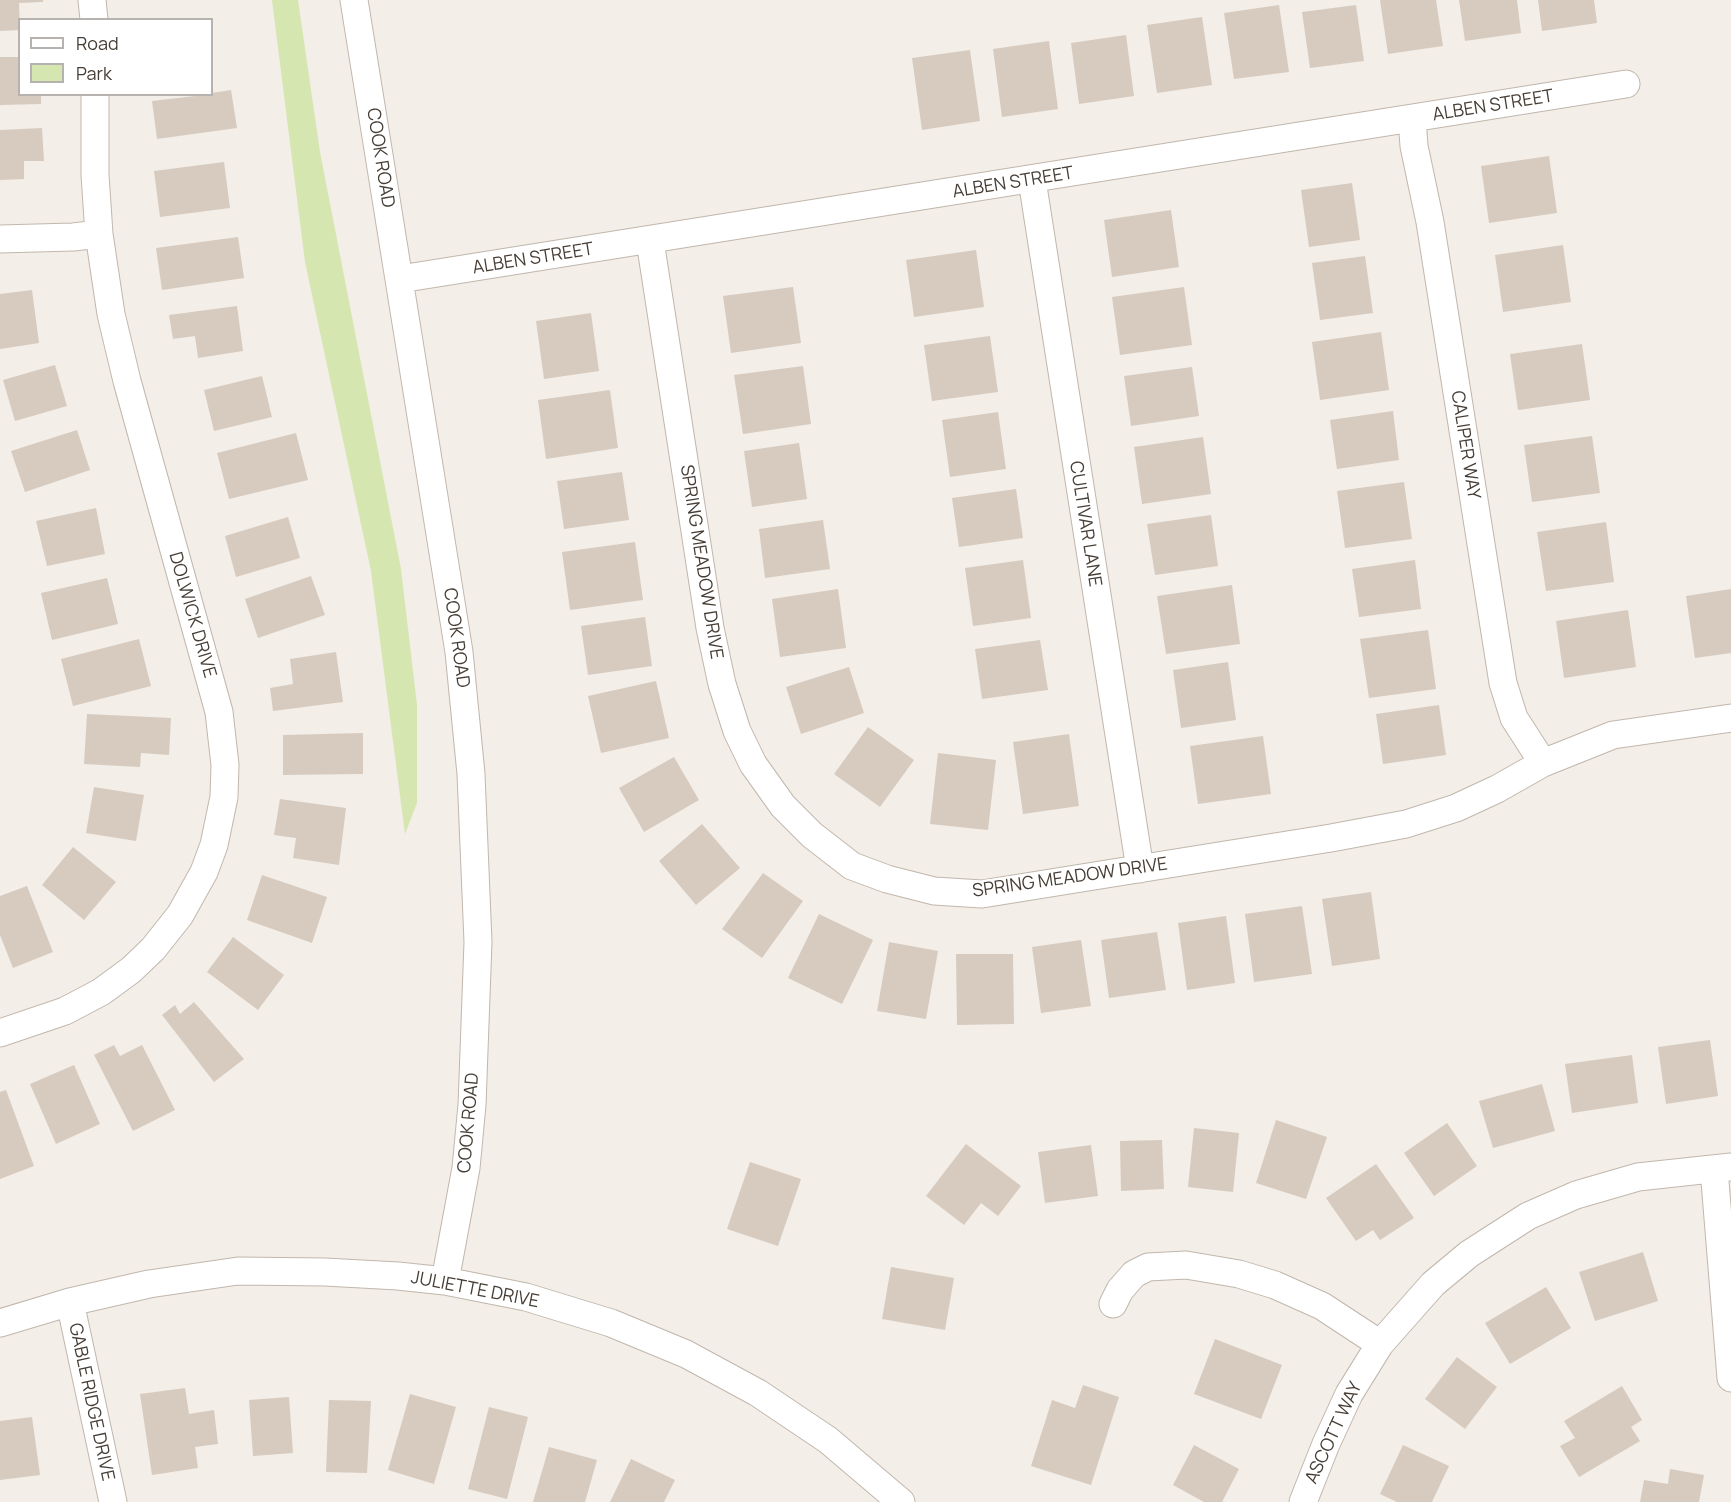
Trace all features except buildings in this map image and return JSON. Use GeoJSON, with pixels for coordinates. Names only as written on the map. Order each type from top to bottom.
{"type":"FeatureCollection","features":[{"type":"Feature","properties":{"kind":"street"},"geometry":{"type":"LineString","coordinates":[[92,0],[94,18]]}},
{"type":"Feature","properties":{"kind":"street","name":"COOK ROAD"},"geometry":{"type":"LineString","coordinates":[[354,0],[459,652],[471,774],[478,942],[473,1094],[466,1168],[445,1281]]}},
{"type":"Feature","properties":{"kind":"street","name":"ALBEN STREET"},"geometry":{"type":"LineString","coordinates":[[400,279],[1626,84]]}},
{"type":"Feature","properties":{"kind":"street","name":"DOLWICK DRIVE"},"geometry":{"type":"LineString","coordinates":[[0,1033],[65,1011],[101,992],[131,970],[153,949],[180,915],[204,872],[214,845],[224,797],[225,765],[219,712],[127,381],[111,314],[99,234],[95,175],[95,96]]}},
{"type":"Feature","properties":{"kind":"street","name":"CALIPER WAY"},"geometry":{"type":"LineString","coordinates":[[1412,119],[1414,146],[1431,222],[1503,683],[1514,718],[1543,763]]}},
{"type":"Feature","properties":{"kind":"street","name":"CULTIVAR LANE"},"geometry":{"type":"LineString","coordinates":[[1032,180],[1140,869]]}},
{"type":"Feature","properties":{"kind":"street"},"geometry":{"type":"LineString","coordinates":[[0,239],[99,234]]}},
{"type":"Feature","properties":{"kind":"street","name":"SPRING MEADOW DRIVE"},"geometry":{"type":"LineString","coordinates":[[650,241],[710,628],[722,684],[737,730],[753,764],[783,806],[812,835],[852,866],[886,879],[934,891],[982,894],[1330,838],[1406,824],[1456,808],[1497,789],[1543,763],[1613,735],[1731,718]]}},
{"type":"Feature","properties":{"kind":"street"},"geometry":{"type":"LineString","coordinates":[[1722,1168],[1731,1378]]}},
{"type":"Feature","properties":{"kind":"street","name":"ASCOTT WAY"},"geometry":{"type":"LineString","coordinates":[[1304,1502],[1348,1394],[1380,1344],[1433,1284],[1469,1254],[1528,1216],[1576,1195],[1638,1177],[1722,1168]]}},
{"type":"Feature","properties":{"kind":"street"},"geometry":{"type":"LineString","coordinates":[[1113,1304],[1120,1290],[1134,1274],[1148,1268],[1186,1265],[1239,1274],[1275,1285],[1322,1306],[1380,1344]]}},
{"type":"Feature","properties":{"kind":"street","name":"JULIETTE DRIVE"},"geometry":{"type":"LineString","coordinates":[[0,1323],[70,1302],[150,1284],[238,1271],[335,1273],[445,1281],[526,1297],[611,1323],[686,1354],[758,1393],[828,1440],[901,1502]]}},
{"type":"Feature","properties":{"kind":"street","name":"GABLE RIDGE DRIVE"},"geometry":{"type":"LineString","coordinates":[[70,1302],[113,1502]]}},
{"type":"Feature","properties":{"kind":"green space"},"geometry":{"type":"Polygon","coordinates":[[[272,0],[298,0],[320,152],[401,569],[417,705],[417,803],[405,834],[371,571],[305,262],[272,0]]]}}]}
